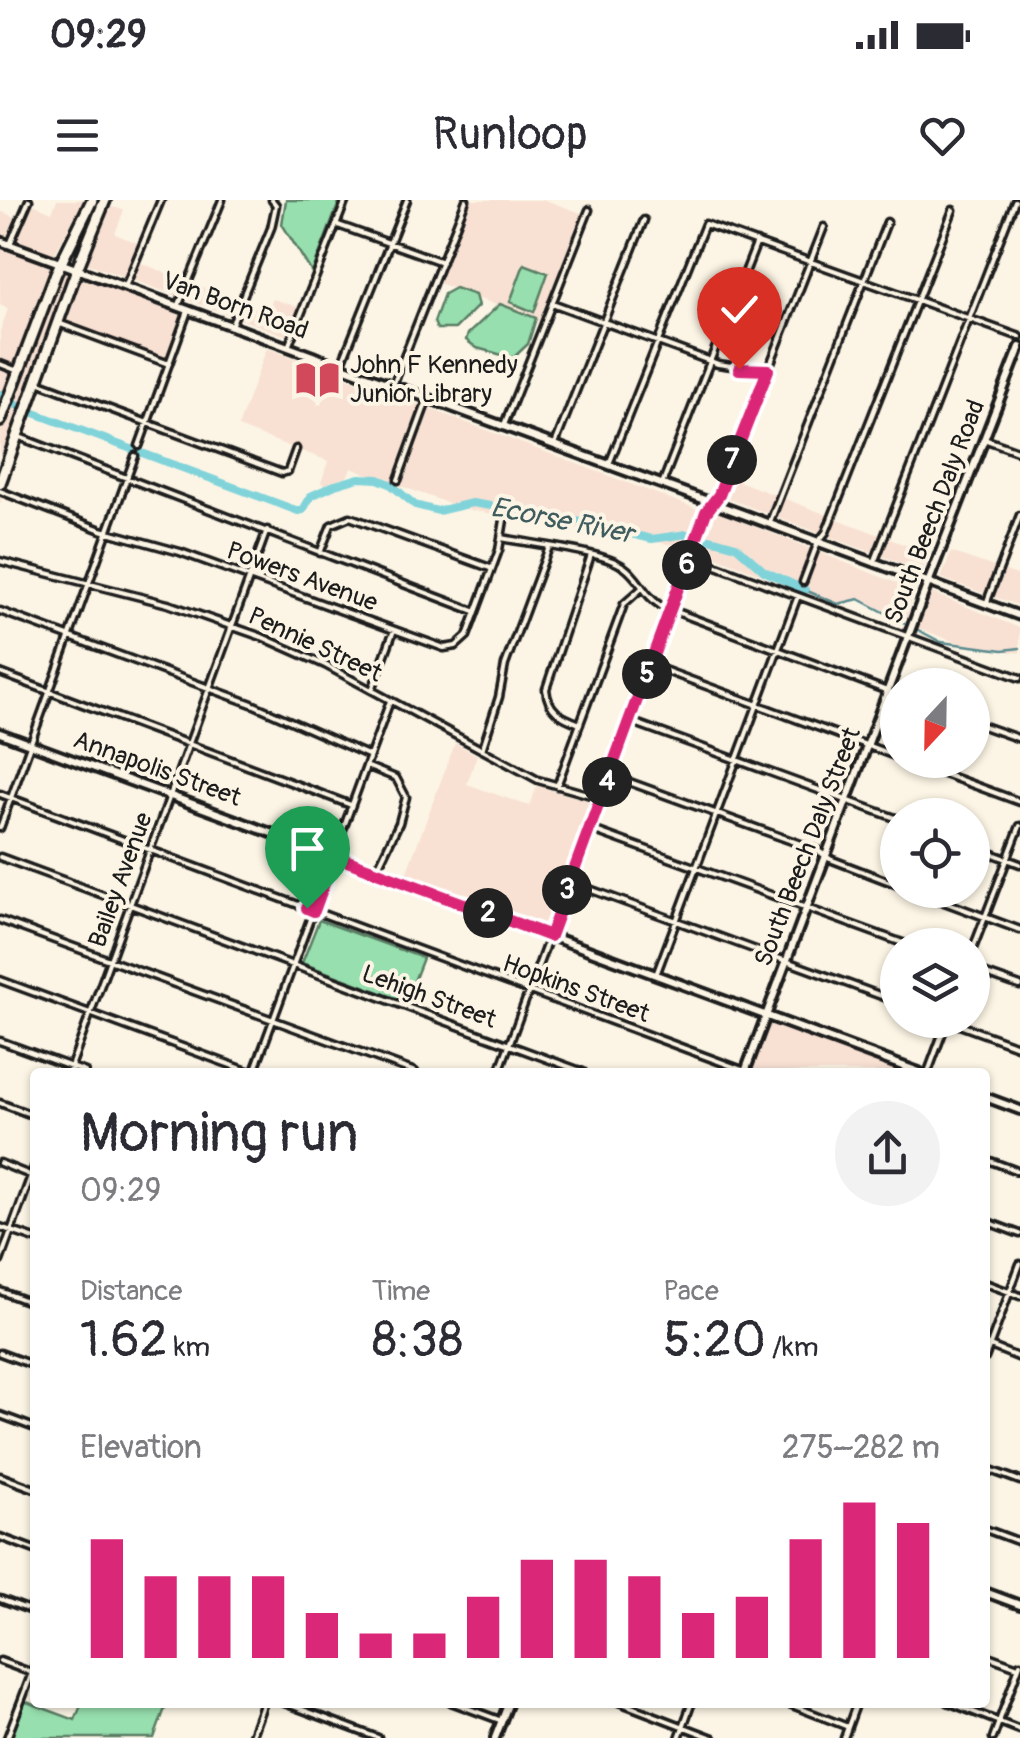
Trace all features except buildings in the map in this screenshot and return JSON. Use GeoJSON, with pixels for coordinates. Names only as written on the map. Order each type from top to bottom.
{"type":"FeatureCollection","features":[{"type":"Feature","properties":{"kind":"main road"},"geometry":{"type":"LineString","coordinates":[[0,421],[61,263],[92,200]]}},
{"type":"Feature","properties":{"kind":"main road"},"geometry":{"type":"LineString","coordinates":[[0,482],[76,269],[105,200]]}},
{"type":"Feature","properties":{"kind":"main road","name":"Van Born Road"},"geometry":{"type":"LineString","coordinates":[[0,241],[1020,616]]}},
{"type":"Feature","properties":{"kind":"main road"},"geometry":{"type":"LineString","coordinates":[[41,312],[51,311],[58,322]]}},
{"type":"Feature","properties":{"kind":"main road"},"geometry":{"type":"LineString","coordinates":[[34,386],[22,392],[19,385],[35,328]]}},
{"type":"Feature","properties":{"kind":"main road","name":"South Beech Daly Road"},"geometry":{"type":"LineString","coordinates":[[897,668],[1020,347]]}},
{"type":"Feature","properties":{"kind":"main road","name":"South Beech Daly Street"},"geometry":{"type":"LineString","coordinates":[[766,1016],[880,712]]}},
{"type":"Feature","properties":{"kind":"main road","name":"Annapolis Street"},"geometry":{"type":"LineString","coordinates":[[0,732],[908,1068]]}},
{"type":"Feature","properties":{"kind":"main road"},"geometry":{"type":"LineString","coordinates":[[746,1068],[766,1016]]}},
{"type":"Feature","properties":{"kind":"main road"},"geometry":{"type":"LineString","coordinates":[[990,1099],[1020,1110]]}},
{"type":"Feature","properties":{"kind":"main road"},"geometry":{"type":"LineString","coordinates":[[990,1594],[1020,1605]]}},
{"type":"Feature","properties":{"kind":"main road"},"geometry":{"type":"LineString","coordinates":[[496,1738],[507,1708]]}},
{"type":"Feature","properties":{"kind":"street"},"geometry":{"type":"LineString","coordinates":[[10,244],[29,200]]}},
{"type":"Feature","properties":{"kind":"street"},"geometry":{"type":"LineString","coordinates":[[125,288],[161,200]]}},
{"type":"Feature","properties":{"kind":"street"},"geometry":{"type":"LineString","coordinates":[[178,307],[222,200]]}},
{"type":"Feature","properties":{"kind":"street"},"geometry":{"type":"LineString","coordinates":[[288,347],[346,200]]}},
{"type":"Feature","properties":{"kind":"street"},"geometry":{"type":"LineString","coordinates":[[340,366],[407,200]]}},
{"type":"Feature","properties":{"kind":"street"},"geometry":{"type":"LineString","coordinates":[[393,385],[466,200]]}},
{"type":"Feature","properties":{"kind":"street"},"geometry":{"type":"LineString","coordinates":[[874,562],[1015,201]]}},
{"type":"Feature","properties":{"kind":"street"},"geometry":{"type":"LineString","coordinates":[[230,326],[271,228],[274,202]]}},
{"type":"Feature","properties":{"kind":"street"},"geometry":{"type":"LineString","coordinates":[[504,425],[589,210]]}},
{"type":"Feature","properties":{"kind":"street"},"geometry":{"type":"LineString","coordinates":[[803,582],[953,210]]}},
{"type":"Feature","properties":{"kind":"street"},"geometry":{"type":"LineString","coordinates":[[555,444],[644,220]]}},
{"type":"Feature","properties":{"kind":"street"},"geometry":{"type":"LineString","coordinates":[[769,524],[887,222]]}},
{"type":"Feature","properties":{"kind":"street"},"geometry":{"type":"LineString","coordinates":[[337,224],[442,262]]}},
{"type":"Feature","properties":{"kind":"street"},"geometry":{"type":"LineString","coordinates":[[609,464],[706,224],[1020,337]]}},
{"type":"Feature","properties":{"kind":"street"},"geometry":{"type":"LineString","coordinates":[[501,1068],[696,540],[719,495],[824,227]]}},
{"type":"Feature","properties":{"kind":"street"},"geometry":{"type":"LineString","coordinates":[[662,484],[758,242]]}},
{"type":"Feature","properties":{"kind":"street"},"geometry":{"type":"LineString","coordinates":[[552,303],[710,362],[768,370]]}},
{"type":"Feature","properties":{"kind":"street"},"geometry":{"type":"LineString","coordinates":[[139,446],[188,311]]}},
{"type":"Feature","properties":{"kind":"street"},"geometry":{"type":"LineString","coordinates":[[58,322],[169,364]]}},
{"type":"Feature","properties":{"kind":"street"},"geometry":{"type":"LineString","coordinates":[[0,364],[18,371]]}},
{"type":"Feature","properties":{"kind":"street"},"geometry":{"type":"LineString","coordinates":[[34,386],[286,473],[296,450]]}},
{"type":"Feature","properties":{"kind":"street"},"geometry":{"type":"LineString","coordinates":[[398,480],[428,398]]}},
{"type":"Feature","properties":{"kind":"street"},"geometry":{"type":"LineString","coordinates":[[17,436],[476,611]]}},
{"type":"Feature","properties":{"kind":"street"},"geometry":{"type":"LineString","coordinates":[[984,439],[1020,452]]}},
{"type":"Feature","properties":{"kind":"street"},"geometry":{"type":"LineString","coordinates":[[0,828],[135,456]]}},
{"type":"Feature","properties":{"kind":"street","name":"Powers Avenue"},"geometry":{"type":"LineString","coordinates":[[0,491],[439,646],[453,647],[465,639],[476,611],[502,538],[505,514]]}},
{"type":"Feature","properties":{"kind":"street"},"geometry":{"type":"LineString","coordinates":[[986,604],[1020,515]]}},
{"type":"Feature","properties":{"kind":"street"},"geometry":{"type":"LineString","coordinates":[[320,552],[331,525],[350,517],[492,569]]}},
{"type":"Feature","properties":{"kind":"street","name":"Bailey Avenue"},"geometry":{"type":"LineString","coordinates":[[71,1068],[267,530]]}},
{"type":"Feature","properties":{"kind":"street"},"geometry":{"type":"LineString","coordinates":[[502,538],[592,555],[623,566],[653,602],[880,688]]}},
{"type":"Feature","properties":{"kind":"street"},"geometry":{"type":"LineString","coordinates":[[482,750],[505,666],[549,547]]}},
{"type":"Feature","properties":{"kind":"street"},"geometry":{"type":"LineString","coordinates":[[580,724],[558,715],[548,701],[546,686],[592,555]]}},
{"type":"Feature","properties":{"kind":"street"},"geometry":{"type":"LineString","coordinates":[[690,556],[798,596],[911,629],[1020,678]]}},
{"type":"Feature","properties":{"kind":"street","name":"Pennie Street"},"geometry":{"type":"LineString","coordinates":[[0,561],[168,604],[232,626],[297,652],[538,780],[601,798]]}},
{"type":"Feature","properties":{"kind":"street"},"geometry":{"type":"LineString","coordinates":[[557,786],[624,604],[642,588]]}},
{"type":"Feature","properties":{"kind":"street"},"geometry":{"type":"LineString","coordinates":[[656,975],[798,596]]}},
{"type":"Feature","properties":{"kind":"street"},"geometry":{"type":"LineString","coordinates":[[0,611],[264,708],[370,756]]}},
{"type":"Feature","properties":{"kind":"street"},"geometry":{"type":"LineString","coordinates":[[372,690],[394,630]]}},
{"type":"Feature","properties":{"kind":"street"},"geometry":{"type":"LineString","coordinates":[[650,666],[880,751]]}},
{"type":"Feature","properties":{"kind":"street"},"geometry":{"type":"LineString","coordinates":[[0,672],[352,806]]}},
{"type":"Feature","properties":{"kind":"street"},"geometry":{"type":"LineString","coordinates":[[254,1068],[391,700]]}},
{"type":"Feature","properties":{"kind":"street"},"geometry":{"type":"LineString","coordinates":[[630,721],[880,812]]}},
{"type":"Feature","properties":{"kind":"street"},"geometry":{"type":"LineString","coordinates":[[990,728],[1020,739]]}},
{"type":"Feature","properties":{"kind":"street"},"geometry":{"type":"LineString","coordinates":[[366,766],[396,778],[406,797],[399,823],[376,871]]}},
{"type":"Feature","properties":{"kind":"street"},"geometry":{"type":"LineString","coordinates":[[610,774],[880,877]]}},
{"type":"Feature","properties":{"kind":"street"},"geometry":{"type":"LineString","coordinates":[[955,778],[1020,802]]}},
{"type":"Feature","properties":{"kind":"street","name":"Hopkins Street"},"geometry":{"type":"LineString","coordinates":[[0,794],[734,1068]]}},
{"type":"Feature","properties":{"kind":"street"},"geometry":{"type":"LineString","coordinates":[[981,928],[1020,826]]}},
{"type":"Feature","properties":{"kind":"street"},"geometry":{"type":"LineString","coordinates":[[590,829],[880,935]]}},
{"type":"Feature","properties":{"kind":"street"},"geometry":{"type":"LineString","coordinates":[[990,852],[1020,864]]}},
{"type":"Feature","properties":{"kind":"street","name":"Lehigh Street"},"geometry":{"type":"LineString","coordinates":[[0,857],[572,1068]]}},
{"type":"Feature","properties":{"kind":"street"},"geometry":{"type":"LineString","coordinates":[[570,882],[880,995]]}},
{"type":"Feature","properties":{"kind":"street"},"geometry":{"type":"LineString","coordinates":[[961,908],[1020,930]]}},
{"type":"Feature","properties":{"kind":"street"},"geometry":{"type":"LineString","coordinates":[[0,920],[400,1068]]}},
{"type":"Feature","properties":{"kind":"street"},"geometry":{"type":"LineString","coordinates":[[990,975],[1020,986]]}},
{"type":"Feature","properties":{"kind":"street"},"geometry":{"type":"LineString","coordinates":[[0,980],[241,1068]]}},
{"type":"Feature","properties":{"kind":"street"},"geometry":{"type":"LineString","coordinates":[[990,1036],[1020,1047]]}},
{"type":"Feature","properties":{"kind":"street"},"geometry":{"type":"LineString","coordinates":[[929,1068],[940,1038]]}},
{"type":"Feature","properties":{"kind":"street"},"geometry":{"type":"LineString","coordinates":[[0,1041],[65,1068]]}},
{"type":"Feature","properties":{"kind":"street"},"geometry":{"type":"LineString","coordinates":[[0,1103],[30,1114]]}},
{"type":"Feature","properties":{"kind":"street"},"geometry":{"type":"LineString","coordinates":[[990,1161],[1020,1172]]}},
{"type":"Feature","properties":{"kind":"street"},"geometry":{"type":"LineString","coordinates":[[0,1163],[30,1175]]}},
{"type":"Feature","properties":{"kind":"street"},"geometry":{"type":"LineString","coordinates":[[0,1261],[30,1184]]}},
{"type":"Feature","properties":{"kind":"street"},"geometry":{"type":"LineString","coordinates":[[990,1223],[1020,1234]]}},
{"type":"Feature","properties":{"kind":"street"},"geometry":{"type":"LineString","coordinates":[[0,1227],[30,1237]]}},
{"type":"Feature","properties":{"kind":"street"},"geometry":{"type":"LineString","coordinates":[[990,1338],[1020,1264]]}},
{"type":"Feature","properties":{"kind":"street"},"geometry":{"type":"LineString","coordinates":[[990,1286],[1020,1296]]}},
{"type":"Feature","properties":{"kind":"street"},"geometry":{"type":"LineString","coordinates":[[0,1290],[30,1302]]}},
{"type":"Feature","properties":{"kind":"street"},"geometry":{"type":"LineString","coordinates":[[990,1346],[1020,1358]]}},
{"type":"Feature","properties":{"kind":"street"},"geometry":{"type":"LineString","coordinates":[[0,1353],[30,1364]]}},
{"type":"Feature","properties":{"kind":"street"},"geometry":{"type":"LineString","coordinates":[[0,1415],[30,1426]]}},
{"type":"Feature","properties":{"kind":"street"},"geometry":{"type":"LineString","coordinates":[[990,1470],[1020,1481]]}},
{"type":"Feature","properties":{"kind":"street"},"geometry":{"type":"LineString","coordinates":[[0,1476],[30,1486]]}},
{"type":"Feature","properties":{"kind":"street"},"geometry":{"type":"LineString","coordinates":[[990,1531],[1020,1542]]}},
{"type":"Feature","properties":{"kind":"street"},"geometry":{"type":"LineString","coordinates":[[0,1537],[30,1548]]}},
{"type":"Feature","properties":{"kind":"street"},"geometry":{"type":"LineString","coordinates":[[0,1599],[30,1610]]}},
{"type":"Feature","properties":{"kind":"street"},"geometry":{"type":"LineString","coordinates":[[990,1657],[1020,1667],[993,1738]]}},
{"type":"Feature","properties":{"kind":"street"},"geometry":{"type":"LineString","coordinates":[[0,1661],[30,1673]]}},
{"type":"Feature","properties":{"kind":"street"},"geometry":{"type":"LineString","coordinates":[[6,1738],[30,1680]]}},
{"type":"Feature","properties":{"kind":"street"},"geometry":{"type":"LineString","coordinates":[[251,1738],[262,1708]]}},
{"type":"Feature","properties":{"kind":"street"},"geometry":{"type":"LineString","coordinates":[[298,1708],[378,1738]]}},
{"type":"Feature","properties":{"kind":"street"},"geometry":{"type":"LineString","coordinates":[[466,1708],[502,1721]]}},
{"type":"Feature","properties":{"kind":"street"},"geometry":{"type":"LineString","coordinates":[[634,1708],[713,1738]]}},
{"type":"Feature","properties":{"kind":"street"},"geometry":{"type":"LineString","coordinates":[[679,1738],[690,1708]]}},
{"type":"Feature","properties":{"kind":"street"},"geometry":{"type":"LineString","coordinates":[[799,1708],[848,1727]]}},
{"type":"Feature","properties":{"kind":"street"},"geometry":{"type":"LineString","coordinates":[[844,1738],[855,1708]]}},
{"type":"Feature","properties":{"kind":"street"},"geometry":{"type":"LineString","coordinates":[[963,1708],[1020,1730]]}},
{"type":"Feature","properties":{"kind":"shaded area"},"geometry":{"type":"Polygon","coordinates":[[[57,200],[84,200],[48,266],[183,315],[168,360],[64,329],[0,504],[0,331],[8,309],[0,305],[0,211],[25,221],[33,204],[52,212],[57,200]]]}},
{"type":"Feature","properties":{"kind":"shaded area"},"geometry":{"type":"Polygon","coordinates":[[[471,200],[545,200],[584,214],[541,322],[438,283],[471,200]]]}},
{"type":"Feature","properties":{"kind":"shaded area"},"geometry":{"type":"Polygon","coordinates":[[[108,206],[124,210],[115,234],[147,247],[141,263],[267,312],[273,299],[298,307],[287,336],[86,263],[108,206]]]}},
{"type":"Feature","properties":{"kind":"shaded area"},"geometry":{"type":"Polygon","coordinates":[[[267,348],[703,511],[691,548],[464,509],[351,468],[347,477],[325,485],[321,483],[328,461],[238,427],[267,348]]]}},
{"type":"Feature","properties":{"kind":"shaded area"},"geometry":{"type":"Polygon","coordinates":[[[731,478],[929,554],[922,571],[723,497],[731,478]]]}},
{"type":"Feature","properties":{"kind":"shaded area"},"geometry":{"type":"Polygon","coordinates":[[[713,510],[914,590],[906,622],[856,599],[838,604],[700,551],[713,510]]]}},
{"type":"Feature","properties":{"kind":"shaded area"},"geometry":{"type":"Polygon","coordinates":[[[951,552],[1020,576],[1020,606],[941,578],[951,552]]]}},
{"type":"Feature","properties":{"kind":"shaded area"},"geometry":{"type":"Polygon","coordinates":[[[932,593],[1020,628],[1020,653],[963,645],[918,628],[932,593]]]}},
{"type":"Feature","properties":{"kind":"shaded area"},"geometry":{"type":"Polygon","coordinates":[[[455,743],[477,755],[467,784],[529,806],[537,786],[593,802],[547,927],[406,874],[455,743]]]}},
{"type":"Feature","properties":{"kind":"shaded area"},"geometry":{"type":"Polygon","coordinates":[[[770,1022],[893,1068],[753,1068],[770,1022]]]}},
{"type":"Feature","properties":{"kind":"green space"},"geometry":{"type":"Polygon","coordinates":[[[286,200],[340,200],[312,273],[282,224],[286,200]]]}},
{"type":"Feature","properties":{"kind":"green space"},"geometry":{"type":"Polygon","coordinates":[[[524,264],[548,273],[534,312],[510,302],[524,264]]]}},
{"type":"Feature","properties":{"kind":"green space"},"geometry":{"type":"Polygon","coordinates":[[[455,288],[475,295],[478,306],[455,329],[437,329],[434,322],[444,294],[455,288]]]}},
{"type":"Feature","properties":{"kind":"green space"},"geometry":{"type":"Polygon","coordinates":[[[500,304],[536,318],[528,344],[513,358],[477,348],[466,340],[500,304]]]}},
{"type":"Feature","properties":{"kind":"green space"},"geometry":{"type":"Polygon","coordinates":[[[319,920],[423,958],[406,1002],[302,963],[319,920]]]}},
{"type":"Feature","properties":{"kind":"green space"},"geometry":{"type":"Polygon","coordinates":[[[24,1701],[30,1703],[30,1708],[43,1708],[75,1720],[80,1708],[165,1708],[154,1738],[10,1738],[24,1701]]]}},
{"type":"Feature","properties":{"kind":"waterway","name":"Ecorse River"},"geometry":{"type":"LineString","coordinates":[[0,394],[21,408],[298,511],[303,510],[311,496],[335,485],[359,478],[378,479],[415,505],[438,511],[472,503],[555,516],[652,539],[687,534],[718,541],[736,546],[764,571],[805,590]]}},
{"type":"Feature","properties":{"kind":"waterway","name":"Ecorse River"},"geometry":{"type":"LineString","coordinates":[[805,590],[838,604],[859,599],[941,642],[1003,650],[1020,648]]}},
{"type":"Feature","properties":{"kind":"place","name":"John F Kennedy Junior Library"},"geometry":{"type":"Point","coordinates":[317,379]}},
{"type":"Feature","properties":{"kind":"route"},"geometry":{"type":"LineString","coordinates":[[307,908],[314,911],[334,856],[550,936],[706,512],[719,495],[768,370],[739,369]]}}]}
